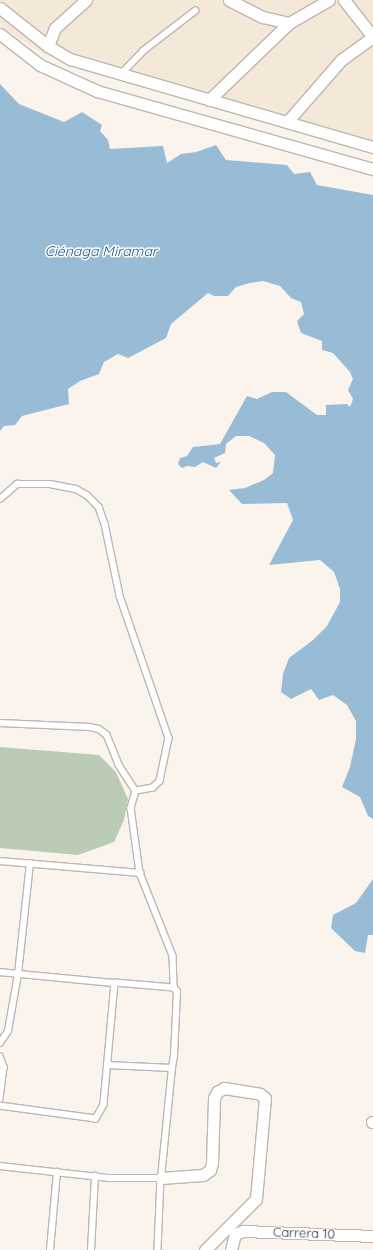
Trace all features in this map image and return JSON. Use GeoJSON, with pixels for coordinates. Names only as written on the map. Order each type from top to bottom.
{"type":"FeatureCollection","features":[{"type":"Feature","properties":{"kind":"street"},"geometry":{"type":"LineString","coordinates":[[48,46],[55,28],[86,0]]}},
{"type":"Feature","properties":{"kind":"street"},"geometry":{"type":"LineString","coordinates":[[229,0],[263,16],[289,23]]}},
{"type":"Feature","properties":{"kind":"street"},"geometry":{"type":"LineString","coordinates":[[209,100],[289,23],[329,0]]}},
{"type":"Feature","properties":{"kind":"street"},"geometry":{"type":"LineString","coordinates":[[287,122],[341,60],[373,37],[344,0]]}},
{"type":"Feature","properties":{"kind":"street"},"geometry":{"type":"LineString","coordinates":[[0,8],[48,46],[70,59],[373,147]]}},
{"type":"Feature","properties":{"kind":"street"},"geometry":{"type":"LineString","coordinates":[[0,34],[40,65],[97,91],[373,168]]}},
{"type":"Feature","properties":{"kind":"street"},"geometry":{"type":"LineString","coordinates":[[161,1178],[203,1174],[210,1170],[212,1164],[214,1098],[217,1092],[224,1088],[260,1094],[265,1098],[256,1199],[205,1250]]}},
{"type":"Feature","properties":{"kind":"street","name":"Carrera 10"},"geometry":{"type":"LineString","coordinates":[[231,1250],[235,1234],[243,1231],[373,1236]]}},
{"type":"Feature","properties":{"kind":"lane"},"geometry":{"type":"LineString","coordinates":[[120,74],[142,51],[195,11]]}},
{"type":"Feature","properties":{"kind":"lane"},"geometry":{"type":"LineString","coordinates":[[0,499],[17,484],[50,484],[76,489],[99,507],[105,524],[120,596],[140,658],[164,718],[168,738],[160,781],[153,788],[136,791]]}},
{"type":"Feature","properties":{"kind":"lane"},"geometry":{"type":"LineString","coordinates":[[0,723],[56,724],[99,729],[107,735],[119,765],[136,791],[131,808],[140,873],[173,956],[174,988],[177,992],[172,1068],[161,1178],[158,1250]]}},
{"type":"Feature","properties":{"kind":"lane"},"geometry":{"type":"LineString","coordinates":[[0,861],[140,873]]}},
{"type":"Feature","properties":{"kind":"lane"},"geometry":{"type":"LineString","coordinates":[[0,1043],[8,1031],[18,974],[30,864]]}},
{"type":"Feature","properties":{"kind":"lane"},"geometry":{"type":"LineString","coordinates":[[0,972],[174,988]]}},
{"type":"Feature","properties":{"kind":"lane"},"geometry":{"type":"LineString","coordinates":[[0,1106],[96,1119],[104,1105],[115,983]]}},
{"type":"Feature","properties":{"kind":"lane"},"geometry":{"type":"LineString","coordinates":[[0,1056],[4,1067],[0,1099]]}},
{"type":"Feature","properties":{"kind":"lane"},"geometry":{"type":"LineString","coordinates":[[107,1065],[172,1068]]}},
{"type":"Feature","properties":{"kind":"lane"},"geometry":{"type":"LineString","coordinates":[[0,1166],[95,1176],[161,1178]]}},
{"type":"Feature","properties":{"kind":"lane"},"geometry":{"type":"LineString","coordinates":[[50,1250],[57,1172]]}},
{"type":"Feature","properties":{"kind":"lane"},"geometry":{"type":"LineString","coordinates":[[92,1250],[95,1176]]}},
{"type":"Feature","properties":{"kind":"shaded area"},"geometry":{"type":"Polygon","coordinates":[[[0,0],[373,0],[373,150],[45,55],[0,26],[0,0]]]}},
{"type":"Feature","properties":{"kind":"green space"},"geometry":{"type":"Polygon","coordinates":[[[0,747],[99,755],[116,772],[128,799],[124,820],[114,842],[78,855],[0,848],[0,747]]]}},
{"type":"Feature","properties":{"kind":"water","name":"Ciénaga Miramar"},"geometry":{"type":"Polygon","coordinates":[[[0,84],[19,104],[64,122],[82,112],[102,125],[100,131],[108,140],[110,149],[163,146],[167,163],[181,154],[196,152],[216,145],[226,160],[287,165],[294,174],[310,172],[317,185],[373,195],[373,819],[368,816],[360,797],[342,787],[350,767],[356,739],[356,721],[347,705],[333,695],[319,700],[311,689],[291,699],[281,692],[283,674],[289,658],[313,640],[327,626],[340,602],[340,589],[334,572],[320,560],[269,565],[293,520],[287,503],[242,504],[229,490],[245,488],[264,480],[273,473],[275,455],[264,443],[249,436],[236,436],[226,444],[225,453],[214,458],[216,463],[221,462],[216,468],[203,462],[195,467],[187,466],[182,468],[178,464],[180,458],[187,456],[193,447],[220,444],[247,396],[257,399],[272,392],[286,392],[317,415],[326,415],[326,405],[347,404],[350,407],[353,399],[348,390],[353,379],[350,372],[333,353],[322,350],[322,341],[301,333],[297,321],[304,314],[301,302],[291,298],[280,286],[263,281],[250,283],[236,287],[228,296],[214,296],[208,293],[171,324],[166,338],[128,358],[118,354],[104,362],[99,374],[80,381],[68,389],[69,404],[22,416],[15,425],[4,426],[0,431],[0,84]]]}},
{"type":"Feature","properties":{"kind":"water"},"geometry":{"type":"Polygon","coordinates":[[[373,879],[373,935],[368,935],[365,953],[355,951],[331,928],[333,915],[356,903],[373,879]]]}}]}
